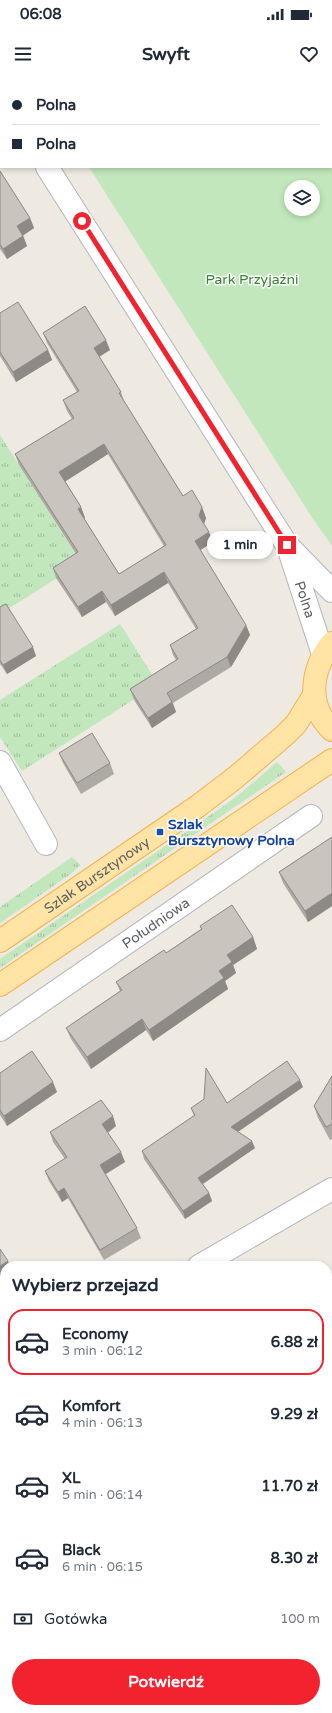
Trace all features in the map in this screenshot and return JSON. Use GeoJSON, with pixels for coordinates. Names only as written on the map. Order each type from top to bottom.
{"type":"FeatureCollection","features":[{"type":"Feature","properties":{"kind":"main road"},"geometry":{"type":"LineString","coordinates":[[327,648],[317,667],[314,681],[314,695],[320,713],[332,730]]}},
{"type":"Feature","properties":{"kind":"main road","name":"Szlak Bursztynowy"},"geometry":{"type":"LineString","coordinates":[[0,941],[198,806],[236,777],[285,735],[305,711],[314,695]]}},
{"type":"Feature","properties":{"kind":"main road"},"geometry":{"type":"LineString","coordinates":[[0,985],[332,760]]}},
{"type":"Feature","properties":{"kind":"street","name":"Polna"},"geometry":{"type":"LineString","coordinates":[[48,168],[287,545],[327,648]]}},
{"type":"Feature","properties":{"kind":"street","name":"Polna"},"geometry":{"type":"LineString","coordinates":[[287,545],[332,591]]}},
{"type":"Feature","properties":{"kind":"street"},"geometry":{"type":"LineString","coordinates":[[0,762],[46,844]]}},
{"type":"Feature","properties":{"kind":"street","name":"Południowa"},"geometry":{"type":"LineString","coordinates":[[0,1030],[311,816]]}},
{"type":"Feature","properties":{"kind":"street"},"geometry":{"type":"LineString","coordinates":[[208,1261],[332,1189]]}},
{"type":"Feature","properties":{"kind":"green space","name":"Park Przyjaźni"},"geometry":{"type":"Polygon","coordinates":[[[90,168],[332,168],[332,546],[313,519],[90,168]]]}},
{"type":"Feature","properties":{"kind":"green space"},"geometry":{"type":"Polygon","coordinates":[[[0,435],[81,563],[0,614],[0,435]]]}},
{"type":"Feature","properties":{"kind":"green space"},"geometry":{"type":"Polygon","coordinates":[[[120,624],[158,684],[22,771],[0,737],[0,700],[120,624]]]}},
{"type":"Feature","properties":{"kind":"green space"},"geometry":{"type":"Polygon","coordinates":[[[277,762],[286,772],[0,968],[0,959],[225,805],[277,762]]]}},
{"type":"Feature","properties":{"kind":"green space"},"geometry":{"type":"Polygon","coordinates":[[[72,857],[80,865],[72,873],[0,923],[0,907],[72,857]]]}},
{"type":"Feature","properties":{"kind":"building"},"geometry":{"type":"Polygon","coordinates":[[[0,171],[30,218],[17,226],[23,236],[3,249],[0,244],[0,171]]]}},
{"type":"Feature","properties":{"kind":"building"},"geometry":{"type":"Polygon","coordinates":[[[18,302],[48,350],[13,372],[0,352],[0,313],[18,302]]]}},
{"type":"Feature","properties":{"kind":"building"},"geometry":{"type":"Polygon","coordinates":[[[85,306],[106,340],[94,348],[121,392],[119,393],[183,496],[192,490],[202,507],[199,516],[209,532],[195,541],[246,625],[227,657],[167,693],[172,702],[148,718],[130,689],[178,659],[170,645],[198,628],[164,572],[111,605],[102,591],[78,607],[53,568],[78,552],[15,454],[74,418],[63,400],[79,391],[43,333],[85,306]],[[104,444],[59,472],[81,507],[78,509],[119,574],[166,545],[104,444]]]}},
{"type":"Feature","properties":{"kind":"building"},"geometry":{"type":"Polygon","coordinates":[[[6,604],[33,647],[3,665],[0,660],[0,607],[6,604]]]}},
{"type":"Feature","properties":{"kind":"building"},"geometry":{"type":"Polygon","coordinates":[[[92,733],[110,763],[77,783],[59,753],[92,733]]]}},
{"type":"Feature","properties":{"kind":"building"},"geometry":{"type":"Polygon","coordinates":[[[332,837],[332,893],[305,911],[279,872],[332,837]]]}},
{"type":"Feature","properties":{"kind":"building"},"geometry":{"type":"Polygon","coordinates":[[[232,905],[253,937],[227,955],[232,962],[219,971],[224,978],[149,1030],[142,1019],[87,1057],[66,1028],[122,990],[116,982],[164,950],[166,953],[202,929],[200,926],[232,905]]]}},
{"type":"Feature","properties":{"kind":"building"},"geometry":{"type":"Polygon","coordinates":[[[32,1051],[53,1082],[4,1116],[0,1110],[0,1073],[32,1051]]]}},
{"type":"Feature","properties":{"kind":"building"},"geometry":{"type":"Polygon","coordinates":[[[287,1061],[300,1080],[231,1127],[252,1141],[198,1178],[209,1193],[183,1211],[142,1151],[195,1115],[191,1108],[204,1099],[206,1068],[227,1103],[287,1061]]]}},
{"type":"Feature","properties":{"kind":"building"},"geometry":{"type":"Polygon","coordinates":[[[332,1076],[332,1124],[326,1127],[314,1106],[332,1076]]]}},
{"type":"Feature","properties":{"kind":"building"},"geometry":{"type":"Polygon","coordinates":[[[101,1100],[113,1116],[102,1124],[121,1152],[100,1165],[137,1228],[100,1250],[64,1188],[58,1192],[45,1171],[67,1157],[50,1132],[101,1100]]]}},
{"type":"Feature","properties":{"kind":"building"},"geometry":{"type":"Polygon","coordinates":[[[0,1249],[8,1261],[0,1261],[0,1249]]]}},
{"type":"Feature","properties":{"kind":"place","name":"Szlak Bursztynowy Polna"},"geometry":{"type":"Point","coordinates":[160,832]}},
{"type":"Feature","properties":{"kind":"route"},"geometry":{"type":"LineString","coordinates":[[82,221],[287,545]]}}]}
